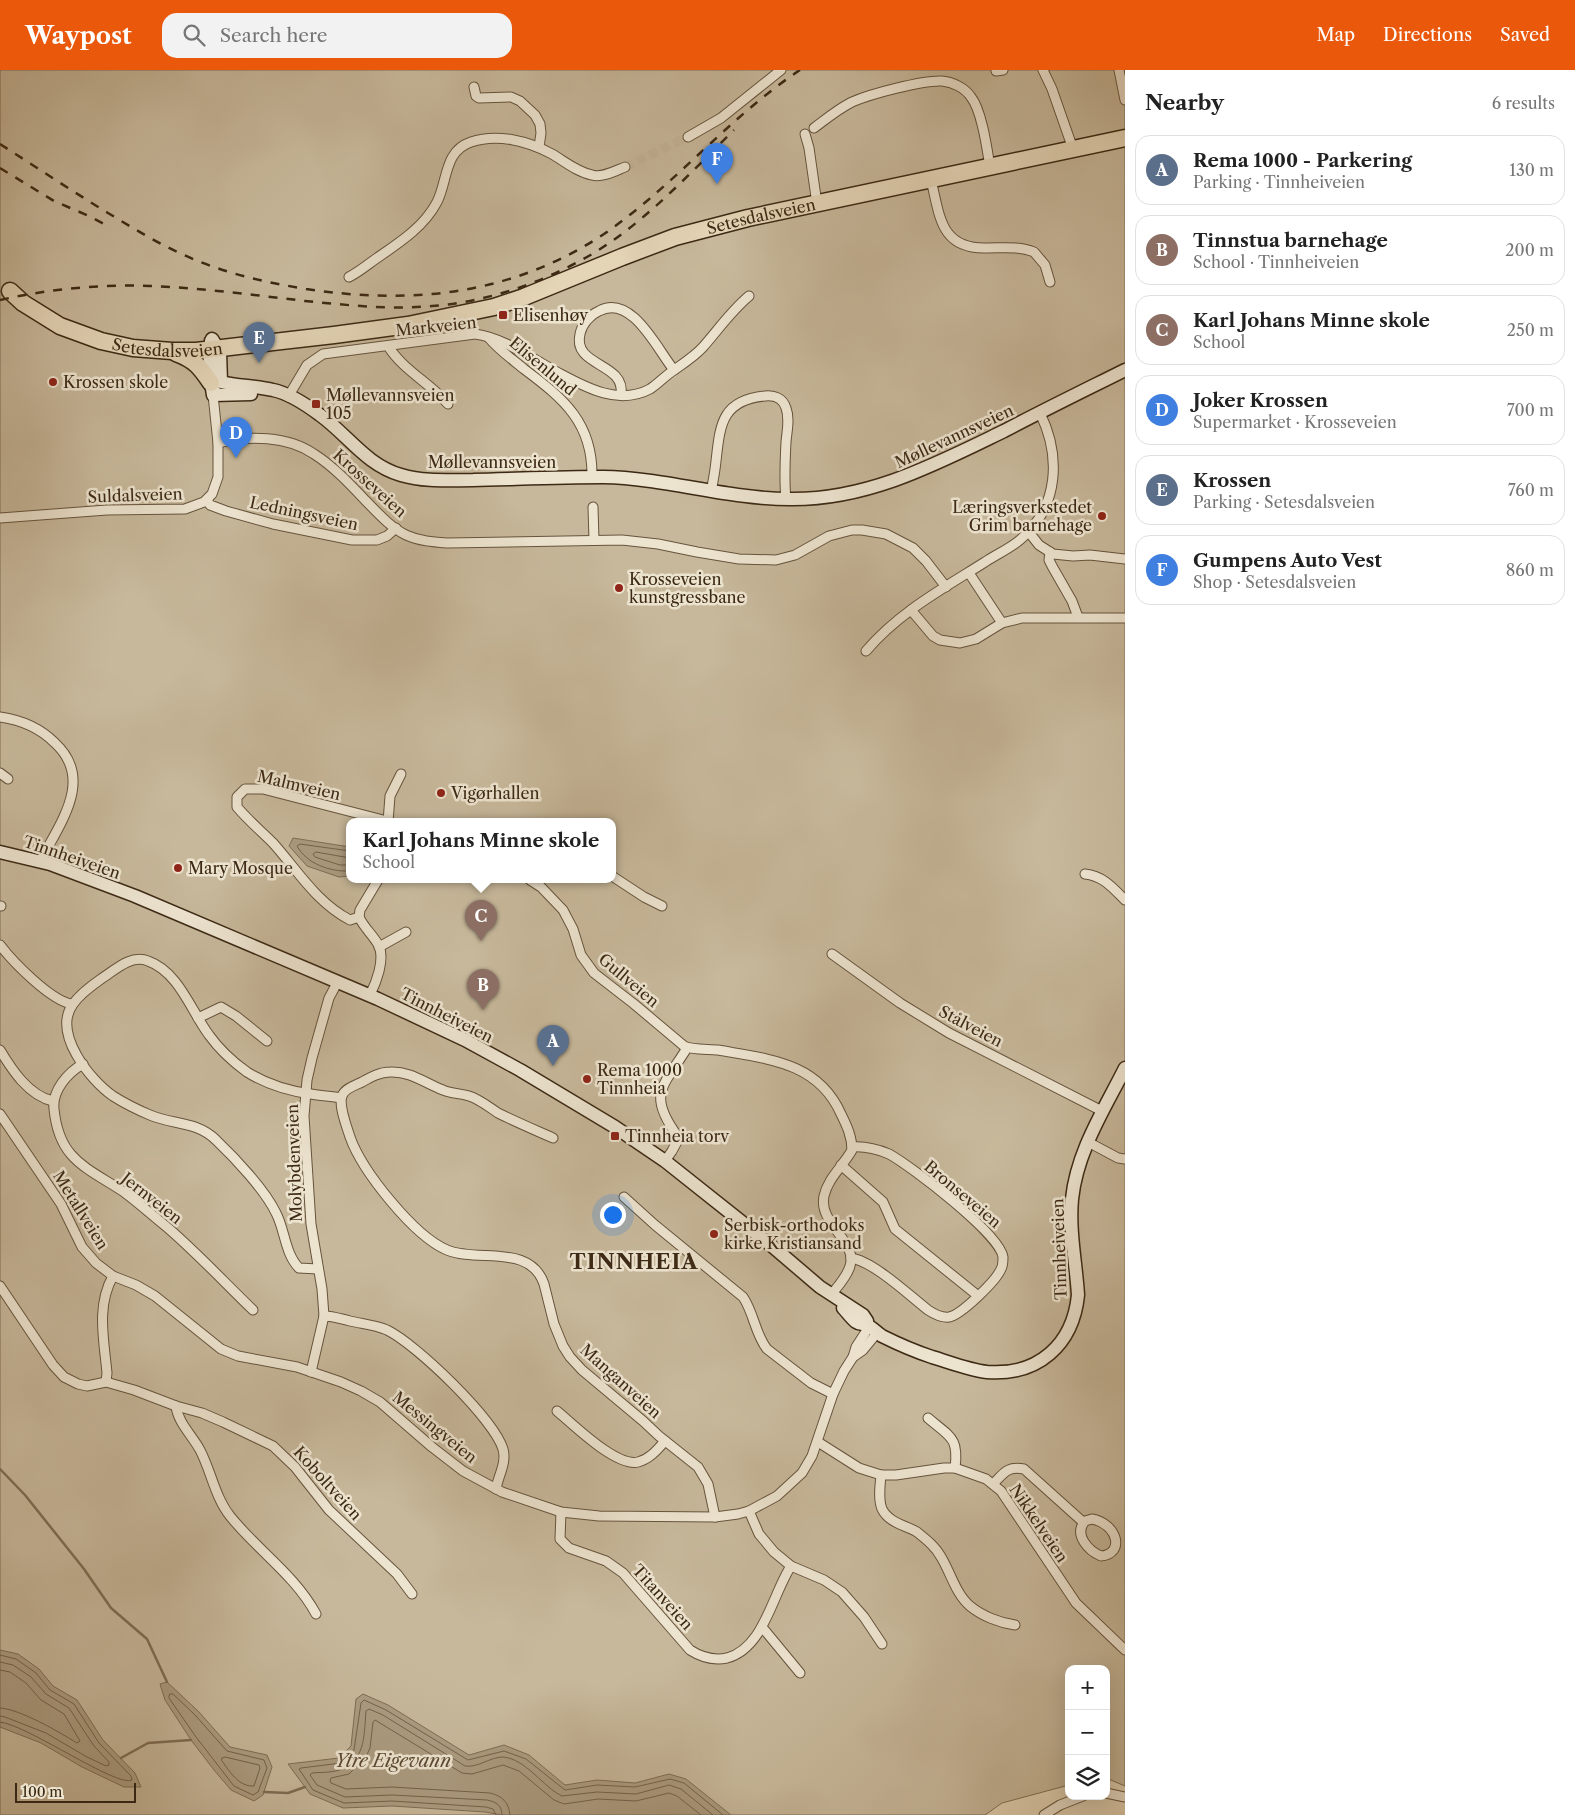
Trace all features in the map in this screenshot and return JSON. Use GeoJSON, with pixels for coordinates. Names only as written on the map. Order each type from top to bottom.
{"type":"FeatureCollection","features":[{"type":"Feature","properties":{"kind":"highway","name":"Setesdalsveien"},"geometry":{"type":"LineString","coordinates":[[5,287],[14,296],[41,315],[73,332],[133,348],[172,351],[328,325],[458,314],[494,307],[524,297],[675,237],[748,218],[1125,138]]}},
{"type":"Feature","properties":{"kind":"highway","name":"Setesdalsveien"},"geometry":{"type":"LineString","coordinates":[[5,287],[16,292],[55,318],[94,333],[146,342],[213,345]]}},
{"type":"Feature","properties":{"kind":"highway"},"geometry":{"type":"LineString","coordinates":[[172,351],[194,361],[215,392]]}},
{"type":"Feature","properties":{"kind":"street"},"geometry":{"type":"LineString","coordinates":[[688,137],[720,118],[781,70]]}},
{"type":"Feature","properties":{"kind":"street"},"geometry":{"type":"LineString","coordinates":[[1043,70],[1056,99],[1073,149]]}},
{"type":"Feature","properties":{"kind":"street"},"geometry":{"type":"LineString","coordinates":[[1119,70],[1125,100]]}},
{"type":"Feature","properties":{"kind":"street"},"geometry":{"type":"LineString","coordinates":[[814,128],[843,107],[866,97],[935,81],[951,83],[966,91],[973,98],[990,167]]}},
{"type":"Feature","properties":{"kind":"street"},"geometry":{"type":"LineString","coordinates":[[474,87],[476,96],[479,98],[516,98],[535,115],[540,124],[539,147]]}},
{"type":"Feature","properties":{"kind":"street"},"geometry":{"type":"LineString","coordinates":[[805,134],[809,148],[817,204]]}},
{"type":"Feature","properties":{"kind":"street"},"geometry":{"type":"LineString","coordinates":[[349,277],[401,242],[426,218],[438,200],[452,156],[464,144],[482,139],[500,138],[513,140],[539,147],[570,166],[592,175],[605,174],[624,167]]}},
{"type":"Feature","properties":{"kind":"street"},"geometry":{"type":"LineString","coordinates":[[931,180],[939,217],[951,238],[969,247],[1011,248],[1034,252],[1045,265],[1050,282]]}},
{"type":"Feature","properties":{"kind":"street"},"geometry":{"type":"LineString","coordinates":[[488,336],[590,389],[609,395],[634,394],[651,388],[682,365],[703,347],[740,303],[749,296]]}},
{"type":"Feature","properties":{"kind":"street"},"geometry":{"type":"LineString","coordinates":[[621,395],[621,383],[616,374],[594,362],[580,346],[580,333],[583,327],[590,318],[601,310],[615,308],[633,316],[674,370]]}},
{"type":"Feature","properties":{"kind":"street","name":"Markveien"},"geometry":{"type":"LineString","coordinates":[[288,397],[307,365],[318,356],[331,352],[469,334],[488,336]]}},
{"type":"Feature","properties":{"kind":"street","name":"Elisenlund"},"geometry":{"type":"LineString","coordinates":[[488,336],[504,353],[546,385],[571,408],[580,422],[589,446],[592,477]]}},
{"type":"Feature","properties":{"kind":"street"},"geometry":{"type":"LineString","coordinates":[[207,500],[215,488],[218,477],[213,345]]}},
{"type":"Feature","properties":{"kind":"street","name":"Markveien"},"geometry":{"type":"LineString","coordinates":[[388,346],[404,365],[440,394],[448,404]]}},
{"type":"Feature","properties":{"kind":"street","name":"Møllevannsveien"},"geometry":{"type":"LineString","coordinates":[[215,392],[275,390],[322,416],[370,460],[402,475],[446,481],[592,477],[631,479],[739,497],[786,500],[841,494],[892,482],[1042,418],[1125,370]]}},
{"type":"Feature","properties":{"kind":"street"},"geometry":{"type":"LineString","coordinates":[[711,492],[720,430],[726,416],[745,401],[773,395],[780,398],[787,409],[786,500]]}},
{"type":"Feature","properties":{"kind":"street"},"geometry":{"type":"LineString","coordinates":[[866,651],[885,630],[912,610],[1021,539],[1028,531],[1045,508],[1052,485],[1054,460],[1049,436],[1042,418]]}},
{"type":"Feature","properties":{"kind":"street","name":"Krosseveien"},"geometry":{"type":"LineString","coordinates":[[217,440],[273,440],[306,449],[334,470],[396,528],[406,535],[426,541],[639,541],[740,558],[776,560],[795,555],[829,536],[852,530],[862,530],[886,534],[913,548],[926,560],[946,587]]}},
{"type":"Feature","properties":{"kind":"street","name":"Suldalsveien"},"geometry":{"type":"LineString","coordinates":[[0,518],[114,510],[184,509],[196,506],[207,500]]}},
{"type":"Feature","properties":{"kind":"street","name":"Ledningsveien"},"geometry":{"type":"LineString","coordinates":[[207,500],[214,507],[273,524],[352,540],[377,540],[387,536],[396,528]]}},
{"type":"Feature","properties":{"kind":"street"},"geometry":{"type":"LineString","coordinates":[[593,507],[594,540]]}},
{"type":"Feature","properties":{"kind":"street"},"geometry":{"type":"LineString","coordinates":[[1028,531],[1039,545],[1050,552],[1063,556],[1090,555],[1125,559]]}},
{"type":"Feature","properties":{"kind":"street"},"geometry":{"type":"LineString","coordinates":[[1050,552],[1049,560],[1078,617]]}},
{"type":"Feature","properties":{"kind":"street"},"geometry":{"type":"LineString","coordinates":[[968,572],[1002,623]]}},
{"type":"Feature","properties":{"kind":"street"},"geometry":{"type":"LineString","coordinates":[[912,610],[933,636],[940,640],[960,643],[976,639],[1002,623],[1033,617],[1125,618]]}},
{"type":"Feature","properties":{"kind":"street"},"geometry":{"type":"LineString","coordinates":[[0,717],[26,724],[49,737],[67,755],[74,774],[73,790],[68,805],[40,862]]}},
{"type":"Feature","properties":{"kind":"street"},"geometry":{"type":"LineString","coordinates":[[0,773],[8,779]]}},
{"type":"Feature","properties":{"kind":"street","name":"Malmveien"},"geometry":{"type":"LineString","coordinates":[[387,818],[390,796],[401,774]]}},
{"type":"Feature","properties":{"kind":"street","name":"Malmveien"},"geometry":{"type":"LineString","coordinates":[[358,917],[350,920],[312,891],[273,844],[237,807],[237,797],[245,789],[263,789],[375,818]]}},
{"type":"Feature","properties":{"kind":"street","name":"Tinnheiveien"},"geometry":{"type":"LineString","coordinates":[[0,852],[78,874],[337,983],[370,995],[428,1022],[520,1070],[615,1127],[665,1161],[831,1295],[863,1315],[871,1328],[917,1353],[985,1371],[1008,1371],[1026,1368],[1052,1352],[1061,1344],[1067,1334],[1077,1306],[1078,1295],[1071,1220],[1076,1176],[1102,1111],[1125,1068]]}},
{"type":"Feature","properties":{"kind":"street"},"geometry":{"type":"LineString","coordinates":[[1085,874],[1095,875],[1106,881],[1125,900]]}},
{"type":"Feature","properties":{"kind":"street"},"geometry":{"type":"LineString","coordinates":[[616,879],[662,906]]}},
{"type":"Feature","properties":{"kind":"street"},"geometry":{"type":"LineString","coordinates":[[370,995],[377,977],[381,953],[379,947],[358,917],[360,910],[376,883]]}},
{"type":"Feature","properties":{"kind":"street","name":"Gullveien"},"geometry":{"type":"LineString","coordinates":[[534,883],[563,910],[573,929],[581,955],[594,973],[687,1048]]}},
{"type":"Feature","properties":{"kind":"street"},"geometry":{"type":"LineString","coordinates":[[379,947],[406,932]]}},
{"type":"Feature","properties":{"kind":"street"},"geometry":{"type":"LineString","coordinates":[[0,945],[32,978],[60,1000],[72,1004]]}},
{"type":"Feature","properties":{"kind":"street","name":"Stålveien"},"geometry":{"type":"LineString","coordinates":[[832,954],[900,1003],[949,1033],[1102,1111]]}},
{"type":"Feature","properties":{"kind":"street"},"geometry":{"type":"LineString","coordinates":[[318,1269],[298,1268],[293,1262],[282,1226],[270,1202],[216,1139],[200,1127],[152,1116],[114,1096],[96,1081],[83,1064],[70,1042],[68,1034],[69,1012],[72,1004],[86,990],[129,961],[146,960],[154,963],[169,974],[216,1044],[249,1072],[268,1082],[306,1094],[341,1098],[346,1090],[373,1076],[390,1072],[406,1074],[451,1094],[470,1096],[505,1116],[553,1138]]}},
{"type":"Feature","properties":{"kind":"street","name":"Molybdenveien"},"geometry":{"type":"LineString","coordinates":[[311,1372],[324,1316],[310,1210],[304,1132],[306,1094],[312,1058],[322,1019],[329,998],[337,983]]}},
{"type":"Feature","properties":{"kind":"street"},"geometry":{"type":"LineString","coordinates":[[198,1018],[221,1007],[236,1016],[266,1041]]}},
{"type":"Feature","properties":{"kind":"street"},"geometry":{"type":"LineString","coordinates":[[665,1161],[679,1138],[662,1109],[660,1101],[661,1090],[666,1079],[687,1048],[704,1048],[781,1062],[805,1072],[821,1084],[833,1099],[847,1127],[852,1146],[848,1158],[841,1165],[826,1188],[823,1198],[827,1217],[844,1240],[851,1258],[851,1266],[848,1272],[831,1295]]}},
{"type":"Feature","properties":{"kind":"street"},"geometry":{"type":"LineString","coordinates":[[0,1050],[27,1086],[42,1098],[53,1101],[58,1089],[67,1076],[83,1064]]}},
{"type":"Feature","properties":{"kind":"street","name":"Manganveien"},"geometry":{"type":"LineString","coordinates":[[341,1098],[344,1118],[356,1152],[413,1226],[438,1245],[456,1253],[478,1256],[506,1256],[523,1261],[536,1270],[541,1276],[558,1335],[575,1363],[698,1467],[708,1484],[715,1516]]}},
{"type":"Feature","properties":{"kind":"street","name":"Jernveien"},"geometry":{"type":"LineString","coordinates":[[53,1101],[58,1132],[73,1156],[89,1172],[130,1196],[173,1232],[253,1310]]}},
{"type":"Feature","properties":{"kind":"street","name":"Metallveien"},"geometry":{"type":"LineString","coordinates":[[0,1114],[61,1204],[82,1247],[96,1263],[113,1276]]}},
{"type":"Feature","properties":{"kind":"street"},"geometry":{"type":"LineString","coordinates":[[1088,1142],[1118,1158],[1125,1159]]}},
{"type":"Feature","properties":{"kind":"street","name":"Bronseveien"},"geometry":{"type":"LineString","coordinates":[[851,1258],[857,1259],[874,1269],[936,1315],[946,1317],[959,1312],[986,1288],[1002,1268],[1003,1258],[994,1240],[976,1221],[908,1167],[879,1150],[852,1146]]}},
{"type":"Feature","properties":{"kind":"street"},"geometry":{"type":"LineString","coordinates":[[841,1165],[883,1202],[895,1229],[978,1295]]}},
{"type":"Feature","properties":{"kind":"street"},"geometry":{"type":"LineString","coordinates":[[624,1197],[655,1226],[743,1297],[748,1304],[762,1342],[768,1349],[811,1383],[834,1394]]}},
{"type":"Feature","properties":{"kind":"street"},"geometry":{"type":"LineString","coordinates":[[0,1286],[58,1371],[71,1382],[87,1386],[106,1382],[102,1309],[105,1292],[113,1276]]}},
{"type":"Feature","properties":{"kind":"street","name":"Messingveien"},"geometry":{"type":"LineString","coordinates":[[113,1276],[136,1285],[155,1296],[210,1341],[226,1351],[238,1356],[283,1364],[311,1372],[361,1391],[380,1402],[463,1471],[496,1489],[520,1500],[561,1512],[599,1516],[715,1516],[738,1514],[749,1511],[777,1496],[802,1474],[809,1462],[844,1371],[853,1357],[863,1350],[871,1328]]}},
{"type":"Feature","properties":{"kind":"street"},"geometry":{"type":"LineString","coordinates":[[324,1316],[365,1323],[386,1330],[404,1341],[444,1376],[477,1410],[499,1441],[504,1456],[504,1464],[497,1479],[496,1489]]}},
{"type":"Feature","properties":{"kind":"street","name":"Koboltveien"},"geometry":{"type":"LineString","coordinates":[[106,1382],[202,1413],[263,1441],[285,1456],[329,1510],[398,1574],[412,1594]]}},
{"type":"Feature","properties":{"kind":"street"},"geometry":{"type":"LineString","coordinates":[[176,1406],[180,1420],[200,1450],[217,1492],[229,1514],[249,1537],[301,1589],[316,1614]]}},
{"type":"Feature","properties":{"kind":"street","name":"Manganveien"},"geometry":{"type":"LineString","coordinates":[[557,1411],[607,1452],[622,1461],[630,1463],[644,1460],[666,1441]]}},
{"type":"Feature","properties":{"kind":"street"},"geometry":{"type":"LineString","coordinates":[[928,1418],[955,1443],[957,1452],[955,1468]]}},
{"type":"Feature","properties":{"kind":"street","name":"Nikkelveien"},"geometry":{"type":"LineString","coordinates":[[818,1442],[859,1468],[881,1475],[955,1468],[979,1476],[993,1484],[1005,1497],[1076,1603],[1125,1650]]}},
{"type":"Feature","properties":{"kind":"street"},"geometry":{"type":"LineString","coordinates":[[993,1484],[1007,1470],[1014,1468],[1024,1469],[1083,1522]]}},
{"type":"Feature","properties":{"kind":"street"},"geometry":{"type":"LineString","coordinates":[[881,1475],[880,1502],[889,1518],[917,1532],[933,1546],[969,1605],[988,1617],[1015,1625]]}},
{"type":"Feature","properties":{"kind":"street"},"geometry":{"type":"LineString","coordinates":[[749,1511],[754,1524],[765,1542],[774,1552],[791,1566],[824,1580],[842,1592],[864,1617],[882,1644]]}},
{"type":"Feature","properties":{"kind":"street","name":"Titanveien"},"geometry":{"type":"LineString","coordinates":[[561,1512],[560,1539],[564,1544],[569,1548],[606,1561],[623,1573],[683,1642],[698,1654],[714,1659],[733,1656],[754,1640],[791,1566]]}},
{"type":"Feature","properties":{"kind":"street"},"geometry":{"type":"LineString","coordinates":[[1092,1520],[1102,1521],[1108,1525],[1120,1537],[1121,1543],[1118,1549],[1108,1556],[1101,1556],[1089,1549],[1081,1536],[1080,1529],[1083,1522],[1092,1520]]}},
{"type":"Feature","properties":{"kind":"street"},"geometry":{"type":"LineString","coordinates":[[762,1627],[800,1672]]}},
{"type":"Feature","properties":{"kind":"street"},"geometry":{"type":"LineString","coordinates":[[1110,1794],[1125,1797]]}},
{"type":"Feature","properties":{"kind":"street"},"geometry":{"type":"LineString","coordinates":[[1044,1815],[1060,1804],[1072,1800]]}},
{"type":"Feature","properties":{"kind":"shaded area"},"geometry":{"type":"Polygon","coordinates":[[[0,70],[1125,70],[1125,1786],[1110,1780],[1110,1665],[1065,1665],[1065,1786],[1002,1803],[985,1815],[0,1815],[0,70]]]}},
{"type":"Feature","properties":{"kind":"water"},"geometry":{"type":"Polygon","coordinates":[[[293,838],[346,846],[346,876],[339,877],[307,866],[289,846],[293,838]]]}},
{"type":"Feature","properties":{"kind":"water"},"geometry":{"type":"Polygon","coordinates":[[[0,1650],[18,1654],[39,1669],[53,1686],[77,1700],[103,1740],[135,1773],[141,1787],[124,1787],[82,1767],[41,1743],[0,1727],[0,1650]]]}},
{"type":"Feature","properties":{"kind":"water"},"geometry":{"type":"Polygon","coordinates":[[[167,1682],[199,1712],[230,1747],[267,1755],[272,1767],[263,1795],[254,1801],[231,1790],[214,1770],[191,1740],[165,1700],[160,1684],[167,1682]]]}},
{"type":"Feature","properties":{"kind":"water","name":"Ytre Eigevann"},"geometry":{"type":"Polygon","coordinates":[[[363,1694],[388,1705],[469,1755],[504,1745],[529,1755],[565,1785],[597,1780],[635,1783],[669,1774],[686,1779],[731,1815],[502,1815],[485,1812],[392,1806],[343,1808],[310,1794],[288,1764],[339,1758],[351,1746],[356,1699],[363,1694]]]}},
{"type":"Feature","properties":{"kind":"waterway"},"geometry":{"type":"LineString","coordinates":[[0,1469],[25,1495],[84,1569],[111,1608],[147,1639],[167,1682]]}},
{"type":"Feature","properties":{"kind":"waterway"},"geometry":{"type":"LineString","coordinates":[[121,1758],[148,1743],[191,1740]]}},
{"type":"Feature","properties":{"kind":"waterway"},"geometry":{"type":"LineString","coordinates":[[264,1792],[288,1793],[305,1787]]}},
{"type":"Feature","properties":{"kind":"tunnel"},"geometry":{"type":"LineString","coordinates":[[625,167],[688,137]]}},
{"type":"Feature","properties":{"kind":"railway"},"geometry":{"type":"LineString","coordinates":[[0,144],[94,205],[145,235],[214,267],[259,280],[306,289],[346,294],[423,295],[461,290],[497,282],[534,271],[569,255],[604,234],[630,215],[749,109],[800,70]]}},
{"type":"Feature","properties":{"kind":"railway"},"geometry":{"type":"LineString","coordinates":[[0,300],[75,288],[112,286],[189,288],[321,303],[384,307],[452,304],[492,296],[531,283],[569,267],[608,244],[646,215],[734,130]]}},
{"type":"Feature","properties":{"kind":"railway"},"geometry":{"type":"LineString","coordinates":[[0,168],[54,201],[106,225]]}},
{"type":"Feature","properties":{"kind":"place","name":"Gumpens Auto Vest"},"geometry":{"type":"Point","coordinates":[717,184]}},
{"type":"Feature","properties":{"kind":"place","name":"Elisenhøy"},"geometry":{"type":"Point","coordinates":[503,315]}},
{"type":"Feature","properties":{"kind":"place","name":"Krossen"},"geometry":{"type":"Point","coordinates":[259,363]}},
{"type":"Feature","properties":{"kind":"place","name":"Krossen skole"},"geometry":{"type":"Point","coordinates":[53,382]}},
{"type":"Feature","properties":{"kind":"place","name":"Møllevannsveien 105"},"geometry":{"type":"Point","coordinates":[316,404]}},
{"type":"Feature","properties":{"kind":"place","name":"Joker Krossen"},"geometry":{"type":"Point","coordinates":[236,458]}},
{"type":"Feature","properties":{"kind":"place","name":"Læringsverkstedet Grim barnehage"},"geometry":{"type":"Point","coordinates":[1102,516]}},
{"type":"Feature","properties":{"kind":"place","name":"Krosseveien kunstgressbane"},"geometry":{"type":"Point","coordinates":[619,588]}},
{"type":"Feature","properties":{"kind":"place","name":"Vigørhallen"},"geometry":{"type":"Point","coordinates":[441,793]}},
{"type":"Feature","properties":{"kind":"place","name":"Mary Mosque"},"geometry":{"type":"Point","coordinates":[178,868]}},
{"type":"Feature","properties":{"kind":"place","name":"Karl Johans Minne skole"},"geometry":{"type":"Point","coordinates":[481,941]}},
{"type":"Feature","properties":{"kind":"place","name":"Tinnstua barnehage"},"geometry":{"type":"Point","coordinates":[483,1010]}},
{"type":"Feature","properties":{"kind":"place","name":"Rema 1000 - Parkering"},"geometry":{"type":"Point","coordinates":[553,1066]}},
{"type":"Feature","properties":{"kind":"place","name":"Rema 1000 Tinnheia"},"geometry":{"type":"Point","coordinates":[587,1079]}},
{"type":"Feature","properties":{"kind":"place","name":"Tinnheia torv"},"geometry":{"type":"Point","coordinates":[615,1136]}},
{"type":"Feature","properties":{"kind":"place","name":"Serbisk-orthodoks kirke Kristiansand"},"geometry":{"type":"Point","coordinates":[714,1234]}},
{"type":"Feature","properties":{"kind":"district","name":"TINNHEIA"},"geometry":{"type":"Point","coordinates":[634,1261]}}]}
